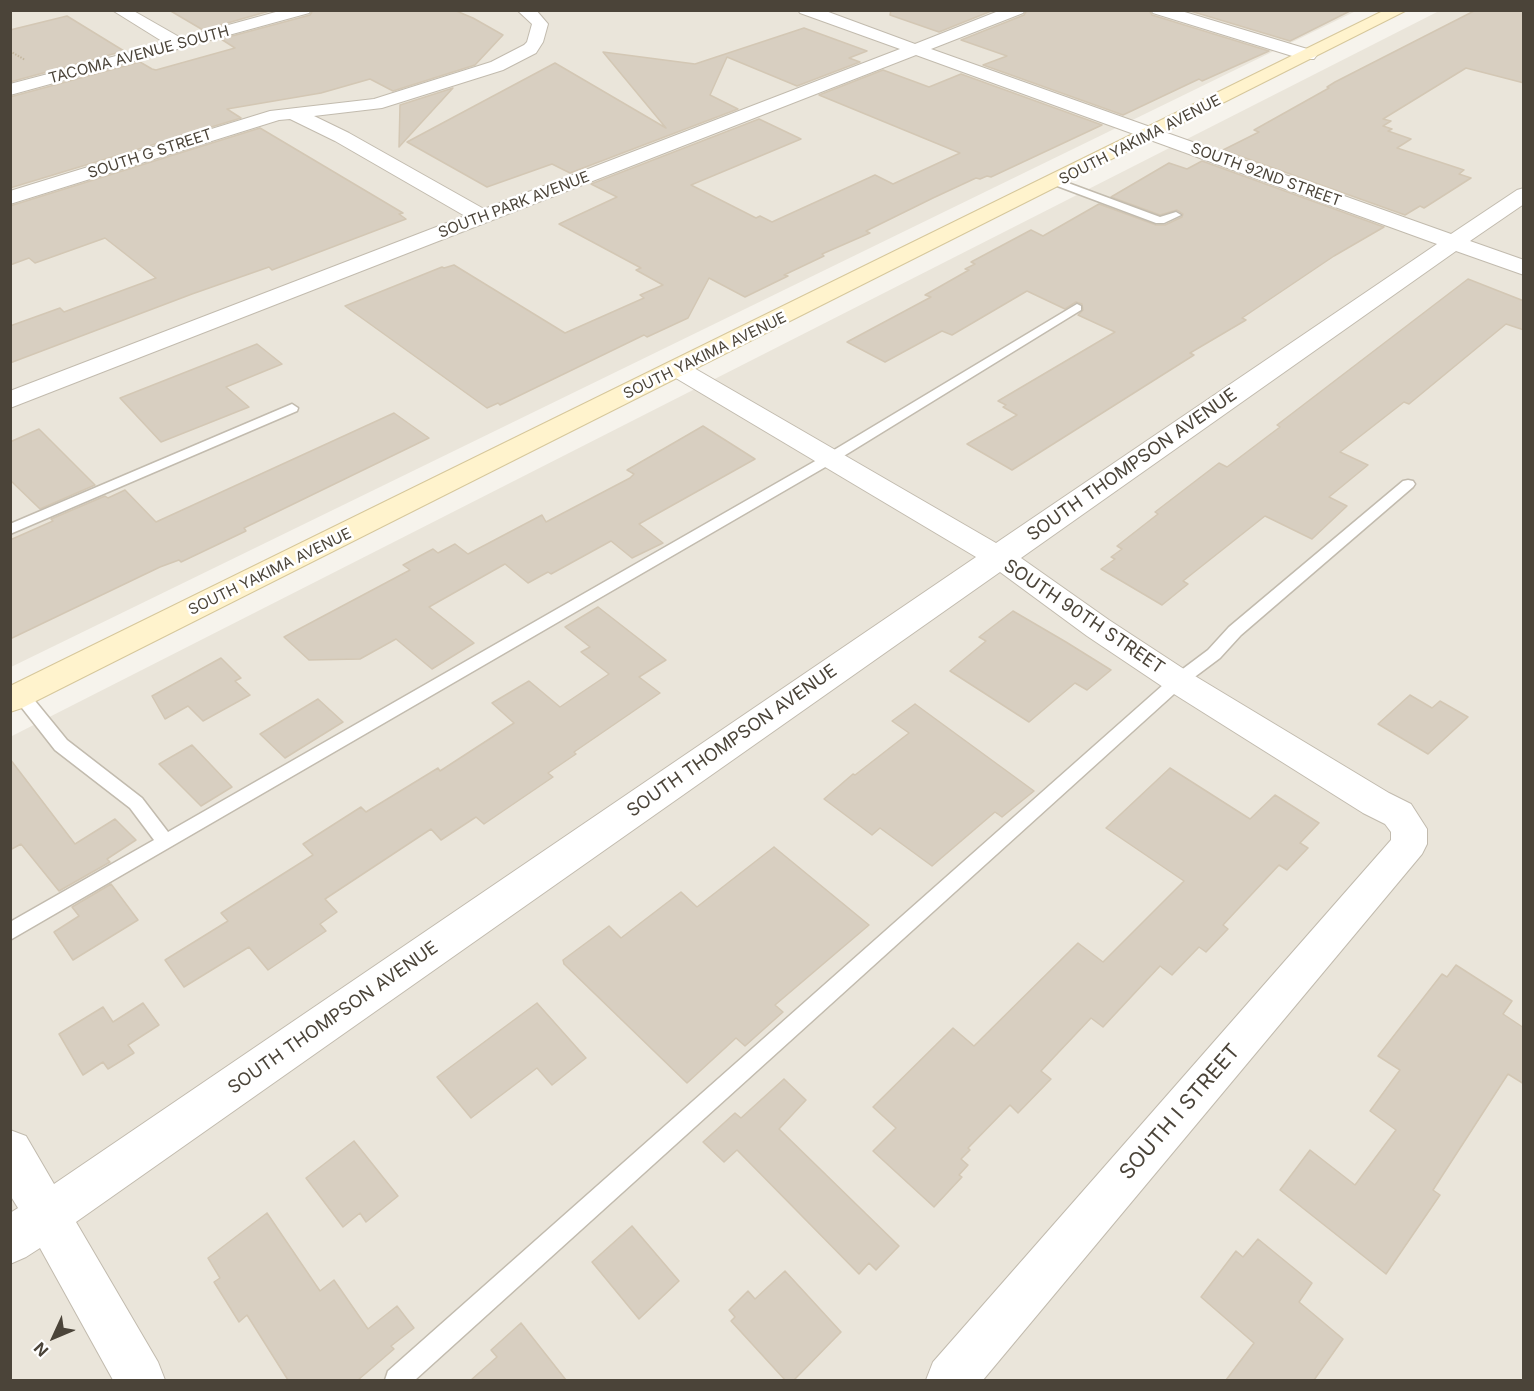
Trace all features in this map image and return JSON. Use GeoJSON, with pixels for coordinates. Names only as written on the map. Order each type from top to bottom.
{"type":"FeatureCollection","features":[{"type":"Feature","properties":{"kind":"main road","name":"SOUTH YAKIMA AVENUE"},"geometry":{"type":"LineString","coordinates":[[16,698],[1399,10]]}},
{"type":"Feature","properties":{"kind":"street"},"geometry":{"type":"LineString","coordinates":[[120,10],[178,44]]}},
{"type":"Feature","properties":{"kind":"street","name":"TACOMA AVENUE SOUTH"},"geometry":{"type":"LineString","coordinates":[[10,90],[303,10]]}},
{"type":"Feature","properties":{"kind":"street","name":"SOUTH G STREET"},"geometry":{"type":"LineString","coordinates":[[10,198],[242,124],[291,112],[365,106],[471,75],[512,60],[530,49],[540,24],[525,10]]}},
{"type":"Feature","properties":{"kind":"street","name":"SOUTH 92ND STREET"},"geometry":{"type":"LineString","coordinates":[[806,10],[1524,268]]}},
{"type":"Feature","properties":{"kind":"street"},"geometry":{"type":"LineString","coordinates":[[1159,10],[1308,55]]}},
{"type":"Feature","properties":{"kind":"street","name":"SOUTH PARK AVENUE"},"geometry":{"type":"LineString","coordinates":[[10,400],[916,50],[1010,11]]}},
{"type":"Feature","properties":{"kind":"street"},"geometry":{"type":"LineString","coordinates":[[342,137],[351,117],[365,106]]}},
{"type":"Feature","properties":{"kind":"street"},"geometry":{"type":"LineString","coordinates":[[291,112],[342,137],[482,217]]}},
{"type":"Feature","properties":{"kind":"street","name":"SOUTH THOMPSON AVENUE"},"geometry":{"type":"LineString","coordinates":[[29,1228],[1524,194]]}},
{"type":"Feature","properties":{"kind":"street","name":"SOUTH 90TH STREET"},"geometry":{"type":"LineString","coordinates":[[678,369],[1038,582],[1098,628],[1178,681],[1376,803],[1398,814],[1409,829],[1409,844]]}},
{"type":"Feature","properties":{"kind":"street","name":"SOUTH I STREET"},"geometry":{"type":"LineString","coordinates":[[951,1380],[1409,844]]}},
{"type":"Feature","properties":{"kind":"street"},"geometry":{"type":"LineString","coordinates":[[10,1152],[29,1228],[140,1380]]}},
{"type":"Feature","properties":{"kind":"lane"},"geometry":{"type":"LineString","coordinates":[[1056,182],[1160,221],[1176,215]]}},
{"type":"Feature","properties":{"kind":"lane"},"geometry":{"type":"LineString","coordinates":[[10,932],[829,459],[1077,308]]}},
{"type":"Feature","properties":{"kind":"lane"},"geometry":{"type":"LineString","coordinates":[[10,530],[292,408]]}},
{"type":"Feature","properties":{"kind":"lane"},"geometry":{"type":"LineString","coordinates":[[397,1380],[1178,681],[1214,654],[1235,631],[1408,484]]}},
{"type":"Feature","properties":{"kind":"lane"},"geometry":{"type":"LineString","coordinates":[[16,698],[61,745],[136,803],[166,842]]}},
{"type":"Feature","properties":{"kind":"shaded area"},"geometry":{"type":"Polygon","coordinates":[[[11,11],[1356,11],[11,667],[11,11]]]}},
{"type":"Feature","properties":{"kind":"shaded area"},"geometry":{"type":"Polygon","coordinates":[[[1439,11],[1523,11],[1523,1380],[11,1380],[10,737],[1439,11]]]}},
{"type":"Feature","properties":{"kind":"building"},"geometry":{"type":"Polygon","coordinates":[[[169,10],[273,10],[203,30],[169,10]]]}},
{"type":"Feature","properties":{"kind":"building"},"geometry":{"type":"Polygon","coordinates":[[[313,10],[454,10],[503,35],[475,65],[393,91],[370,79],[321,93],[227,109],[241,118],[10,188],[10,97],[140,62],[156,70],[235,48],[221,39],[310,15],[313,10]]]}},
{"type":"Feature","properties":{"kind":"building"},"geometry":{"type":"Polygon","coordinates":[[[891,10],[994,10],[939,32],[890,15],[891,10]]]}},
{"type":"Feature","properties":{"kind":"building"},"geometry":{"type":"Polygon","coordinates":[[[1027,10],[1149,10],[1152,15],[1269,51],[1202,81],[1199,79],[1123,115],[983,65],[1007,56],[961,40],[1024,15],[1027,10]]]}},
{"type":"Feature","properties":{"kind":"building"},"geometry":{"type":"Polygon","coordinates":[[[1187,10],[1352,10],[1290,41],[1187,10]]]}},
{"type":"Feature","properties":{"kind":"building"},"geometry":{"type":"Polygon","coordinates":[[[1476,10],[1524,10],[1524,83],[1466,68],[1383,119],[1391,121],[1383,126],[1392,129],[1388,131],[1411,139],[1397,148],[1464,170],[1459,174],[1471,178],[1424,208],[1420,206],[1405,215],[1223,150],[1259,132],[1254,130],[1329,88],[1327,87],[1335,82],[1476,10]]]}},
{"type":"Feature","properties":{"kind":"building"},"geometry":{"type":"Polygon","coordinates":[[[67,16],[124,51],[10,82],[10,30],[67,16]]]}},
{"type":"Feature","properties":{"kind":"building"},"geometry":{"type":"Polygon","coordinates":[[[804,28],[867,51],[849,58],[860,62],[797,86],[727,57],[710,95],[738,109],[570,173],[552,164],[487,187],[407,142],[555,63],[666,128],[603,52],[695,64],[804,28]]]}},
{"type":"Feature","properties":{"kind":"building"},"geometry":{"type":"Polygon","coordinates":[[[883,70],[929,87],[961,74],[1102,125],[991,177],[976,178],[933,198],[866,231],[870,233],[822,254],[824,256],[745,297],[709,278],[688,318],[647,337],[644,335],[500,405],[498,403],[487,408],[345,306],[442,267],[454,265],[565,333],[644,298],[640,295],[663,285],[636,270],[641,268],[559,224],[617,197],[591,184],[759,119],[801,139],[691,185],[756,218],[760,216],[772,222],[875,175],[893,184],[960,153],[819,95],[883,70]]]}},
{"type":"Feature","properties":{"kind":"building"},"geometry":{"type":"Polygon","coordinates":[[[453,88],[399,147],[400,105],[453,88]]]}},
{"type":"Feature","properties":{"kind":"building"},"geometry":{"type":"Polygon","coordinates":[[[260,128],[403,213],[399,214],[406,219],[272,270],[269,267],[192,294],[10,363],[10,326],[60,308],[64,312],[156,278],[105,238],[35,263],[29,258],[10,265],[10,206],[260,128]]]}},
{"type":"Feature","properties":{"kind":"building"},"geometry":{"type":"Polygon","coordinates":[[[1202,161],[1384,227],[1334,256],[1242,318],[1246,320],[1190,353],[1194,355],[1012,470],[967,444],[1017,415],[1003,407],[1006,405],[998,401],[1115,332],[1078,315],[1083,310],[1082,304],[1076,302],[1065,309],[1027,291],[952,335],[942,331],[885,362],[847,342],[931,297],[925,295],[969,270],[965,269],[975,264],[971,262],[1031,230],[1043,236],[1099,204],[1156,225],[1165,225],[1182,217],[1183,214],[1177,210],[1160,215],[1111,197],[1169,163],[1187,169],[1202,161]]]}},
{"type":"Feature","properties":{"kind":"building"},"geometry":{"type":"Polygon","coordinates":[[[1468,279],[1524,301],[1524,330],[1506,324],[1409,404],[1404,402],[1340,452],[1368,465],[1329,497],[1347,506],[1312,539],[1265,516],[1183,581],[1188,584],[1162,605],[1101,569],[1115,559],[1111,557],[1122,549],[1117,546],[1158,514],[1155,512],[1219,463],[1227,467],[1280,427],[1277,425],[1468,279]]]}},
{"type":"Feature","properties":{"kind":"building"},"geometry":{"type":"Polygon","coordinates":[[[257,344],[282,364],[226,387],[249,407],[161,442],[120,398],[257,344]]]}},
{"type":"Feature","properties":{"kind":"building"},"geometry":{"type":"Polygon","coordinates":[[[394,413],[429,438],[244,528],[246,531],[181,562],[179,560],[160,567],[10,639],[10,540],[53,521],[51,519],[125,490],[156,522],[394,413]]]}},
{"type":"Feature","properties":{"kind":"building"},"geometry":{"type":"Polygon","coordinates":[[[703,426],[755,459],[639,524],[663,543],[632,558],[611,541],[551,574],[548,572],[528,583],[505,564],[429,607],[474,643],[432,669],[396,639],[360,659],[309,660],[284,637],[410,570],[403,565],[433,549],[438,553],[455,544],[468,554],[542,515],[546,522],[630,478],[634,474],[627,470],[703,426]]]}},
{"type":"Feature","properties":{"kind":"building"},"geometry":{"type":"Polygon","coordinates":[[[39,429],[95,485],[40,509],[10,480],[10,442],[39,429]]]}},
{"type":"Feature","properties":{"kind":"building"},"geometry":{"type":"Polygon","coordinates":[[[598,607],[666,660],[639,677],[660,693],[574,752],[576,754],[548,773],[553,777],[484,824],[476,817],[441,840],[431,829],[325,899],[337,912],[320,924],[326,931],[268,970],[249,947],[184,987],[165,960],[228,921],[221,913],[313,855],[303,844],[361,807],[366,812],[438,768],[440,771],[514,723],[492,703],[529,681],[560,707],[609,674],[581,652],[590,647],[565,627],[598,607]]]}},
{"type":"Feature","properties":{"kind":"building"},"geometry":{"type":"Polygon","coordinates":[[[1013,611],[1111,670],[1087,690],[1075,683],[1029,722],[950,671],[986,641],[979,637],[1013,611]]]}},
{"type":"Feature","properties":{"kind":"building"},"geometry":{"type":"Polygon","coordinates":[[[221,658],[241,678],[235,681],[250,695],[203,721],[188,706],[165,719],[152,696],[221,658]]]}},
{"type":"Feature","properties":{"kind":"building"},"geometry":{"type":"Polygon","coordinates":[[[1410,695],[1432,708],[1440,701],[1468,717],[1428,754],[1378,724],[1410,695]]]}},
{"type":"Feature","properties":{"kind":"building"},"geometry":{"type":"Polygon","coordinates":[[[318,699],[343,722],[285,758],[260,734],[318,699]]]}},
{"type":"Feature","properties":{"kind":"building"},"geometry":{"type":"Polygon","coordinates":[[[915,704],[1034,791],[1002,817],[995,812],[932,866],[880,828],[872,835],[824,799],[853,774],[855,775],[909,733],[892,721],[915,704]]]}},
{"type":"Feature","properties":{"kind":"building"},"geometry":{"type":"Polygon","coordinates":[[[192,745],[232,787],[201,806],[159,764],[192,745]]]}},
{"type":"Feature","properties":{"kind":"building"},"geometry":{"type":"Polygon","coordinates":[[[10,759],[75,844],[115,819],[136,840],[107,859],[110,862],[59,891],[21,844],[10,850],[10,759]]]}},
{"type":"Feature","properties":{"kind":"building"},"geometry":{"type":"Polygon","coordinates":[[[1170,768],[1250,819],[1275,795],[1319,823],[1300,843],[1308,848],[1287,870],[1279,865],[1223,925],[1228,929],[1206,952],[1199,947],[1172,975],[1160,966],[1103,1027],[1091,1018],[1041,1071],[1051,1079],[1018,1113],[1010,1105],[968,1148],[970,1150],[961,1159],[968,1165],[959,1175],[962,1177],[934,1207],[873,1151],[896,1128],[873,1107],[953,1028],[974,1046],[1078,943],[1103,962],[1184,881],[1106,828],[1170,768]]]}},
{"type":"Feature","properties":{"kind":"building"},"geometry":{"type":"Polygon","coordinates":[[[774,847],[869,925],[775,1005],[783,1012],[745,1046],[736,1038],[687,1083],[564,964],[563,960],[609,926],[621,938],[681,892],[697,907],[774,847]]]}},
{"type":"Feature","properties":{"kind":"building"},"geometry":{"type":"Polygon","coordinates":[[[111,884],[138,920],[73,960],[54,932],[79,916],[72,907],[111,884]]]}},
{"type":"Feature","properties":{"kind":"building"},"geometry":{"type":"Polygon","coordinates":[[[1456,965],[1512,1001],[1503,1014],[1524,1028],[1524,1084],[1508,1074],[1433,1190],[1440,1195],[1386,1274],[1280,1190],[1310,1150],[1355,1185],[1396,1130],[1370,1111],[1400,1070],[1378,1056],[1442,974],[1447,977],[1456,965]]]}},
{"type":"Feature","properties":{"kind":"building"},"geometry":{"type":"Polygon","coordinates":[[[143,1003],[159,1025],[128,1045],[134,1053],[108,1069],[103,1062],[83,1075],[59,1034],[103,1007],[113,1022],[143,1003]]]}},
{"type":"Feature","properties":{"kind":"building"},"geometry":{"type":"Polygon","coordinates":[[[537,1003],[586,1058],[552,1085],[537,1068],[471,1118],[437,1077],[537,1003]]]}},
{"type":"Feature","properties":{"kind":"building"},"geometry":{"type":"Polygon","coordinates":[[[784,1079],[806,1100],[779,1129],[899,1246],[876,1270],[869,1263],[859,1274],[737,1150],[724,1162],[703,1142],[735,1113],[741,1118],[784,1079]]]}},
{"type":"Feature","properties":{"kind":"building"},"geometry":{"type":"Polygon","coordinates":[[[354,1141],[398,1196],[366,1222],[360,1213],[343,1227],[306,1178],[354,1141]]]}},
{"type":"Feature","properties":{"kind":"building"},"geometry":{"type":"Polygon","coordinates":[[[267,1213],[320,1291],[334,1280],[368,1329],[397,1306],[414,1328],[391,1346],[394,1349],[358,1380],[288,1380],[247,1315],[239,1322],[214,1282],[220,1278],[208,1258],[267,1213]]]}},
{"type":"Feature","properties":{"kind":"building"},"geometry":{"type":"Polygon","coordinates":[[[632,1226],[679,1281],[639,1319],[592,1262],[632,1226]]]}},
{"type":"Feature","properties":{"kind":"building"},"geometry":{"type":"Polygon","coordinates":[[[1258,1239],[1312,1283],[1299,1302],[1343,1339],[1314,1380],[1226,1380],[1254,1343],[1201,1297],[1236,1251],[1243,1257],[1258,1239]]]}},
{"type":"Feature","properties":{"kind":"building"},"geometry":{"type":"Polygon","coordinates":[[[785,1271],[841,1332],[794,1380],[785,1380],[731,1321],[735,1317],[729,1310],[748,1291],[755,1299],[785,1271]]]}},
{"type":"Feature","properties":{"kind":"building"},"geometry":{"type":"Polygon","coordinates":[[[521,1323],[566,1380],[471,1380],[497,1357],[491,1350],[521,1323]]]}}]}
